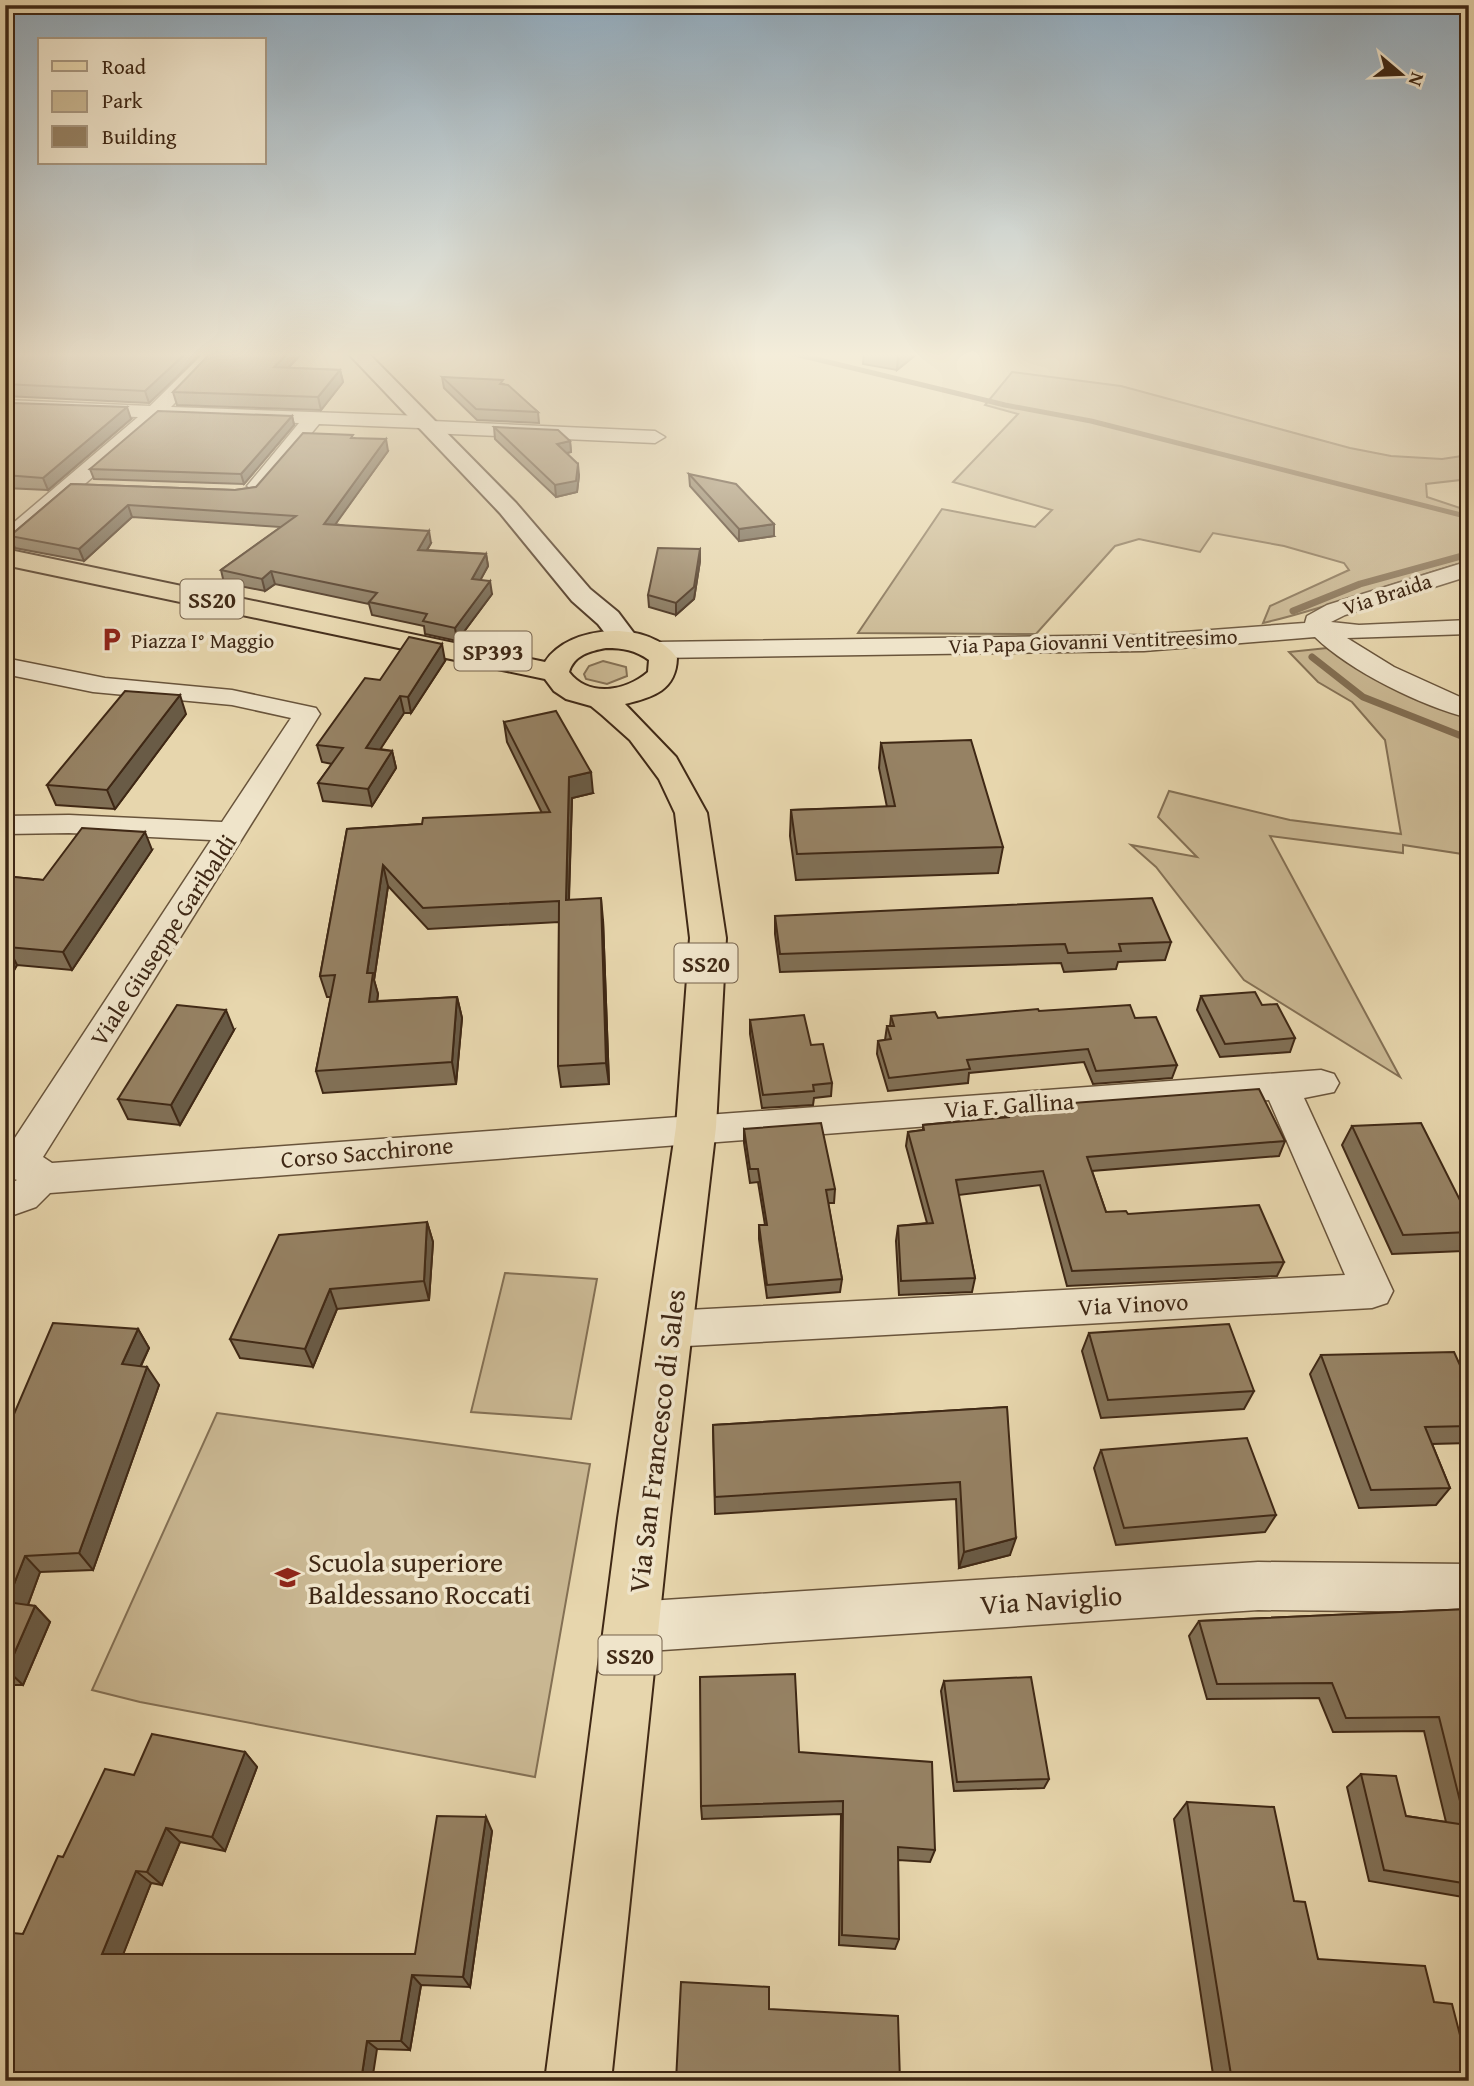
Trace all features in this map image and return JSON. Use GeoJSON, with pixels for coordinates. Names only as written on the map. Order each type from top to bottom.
{"type":"FeatureCollection","features":[{"type":"Feature","properties":{"kind":"main road"},"geometry":{"type":"LineString","coordinates":[[451,450],[508,508],[581,595],[608,618],[625,640],[658,667],[630,695],[598,697],[569,689],[571,655],[591,620],[581,595]]}},
{"type":"Feature","properties":{"kind":"main road","name":"SS20"},"geometry":{"type":"LineString","coordinates":[[5,557],[419,642]]}},
{"type":"Feature","properties":{"kind":"main road"},"geometry":{"type":"LineString","coordinates":[[571,655],[625,640]]}},
{"type":"Feature","properties":{"kind":"main road","name":"SP393"},"geometry":{"type":"LineString","coordinates":[[419,642],[571,655]]}},
{"type":"Feature","properties":{"kind":"main road","name":"Via San Francesco di Sales"},"geometry":{"type":"LineString","coordinates":[[658,667],[655,699],[685,769],[686,801]]}},
{"type":"Feature","properties":{"kind":"main road","name":"Via San Francesco di Sales"},"geometry":{"type":"LineString","coordinates":[[578,2081],[644,1518],[696,1127],[708,938],[691,813],[686,801],[668,769],[639,732],[627,718],[598,697]]}},
{"type":"Feature","properties":{"kind":"street"},"geometry":{"type":"LineString","coordinates":[[5,542],[111,450]]}},
{"type":"Feature","properties":{"kind":"street"},"geometry":{"type":"LineString","coordinates":[[238,494],[251,492],[261,484],[288,450]]}},
{"type":"Feature","properties":{"kind":"street"},"geometry":{"type":"LineString","coordinates":[[68,487],[94,488]]}},
{"type":"Feature","properties":{"kind":"street","name":"Via Braida"},"geometry":{"type":"LineString","coordinates":[[1321,629],[1315,621],[1322,616],[1469,569]]}},
{"type":"Feature","properties":{"kind":"street","name":"Via Papa Giovanni Ventitreesimo"},"geometry":{"type":"LineString","coordinates":[[658,667],[717,651],[1144,643],[1321,629],[1359,632],[1469,627]]}},
{"type":"Feature","properties":{"kind":"street"},"geometry":{"type":"LineString","coordinates":[[1321,629],[1344,647],[1422,692],[1469,710]]}},
{"type":"Feature","properties":{"kind":"street","name":"Viale Giuseppe Garibaldi"},"geometry":{"type":"LineString","coordinates":[[5,666],[102,685],[208,694],[285,706],[307,714],[20,1171],[23,1197],[5,1202]]}},
{"type":"Feature","properties":{"kind":"street"},"geometry":{"type":"LineString","coordinates":[[5,825],[69,824],[232,832]]}},
{"type":"Feature","properties":{"kind":"street","name":"Via F. Gallina"},"geometry":{"type":"LineString","coordinates":[[696,1127],[1321,1083]]}},
{"type":"Feature","properties":{"kind":"street","name":"Via Vinovo"},"geometry":{"type":"LineString","coordinates":[[670,1329],[1372,1291],[1281,1086]]}},
{"type":"Feature","properties":{"kind":"street","name":"Corso Sacchirone"},"geometry":{"type":"LineString","coordinates":[[20,1171],[696,1127]]}},
{"type":"Feature","properties":{"kind":"street","name":"Via Naviglio"},"geometry":{"type":"LineString","coordinates":[[633,1627],[1258,1586],[1469,1588]]}},
{"type":"Feature","properties":{"kind":"green space"},"geometry":{"type":"Polygon","coordinates":[[[983,450],[1362,450],[1391,456],[1442,459],[1469,455],[1469,479],[1426,484],[1427,497],[1469,511],[1469,561],[1263,623],[1270,606],[1349,570],[1344,563],[1284,546],[1213,533],[1200,552],[1139,539],[1115,546],[1036,634],[858,633],[942,509],[1035,527],[1052,510],[953,482],[983,450]]]}},
{"type":"Feature","properties":{"kind":"green space"},"geometry":{"type":"Polygon","coordinates":[[[1327,648],[1404,692],[1469,716],[1469,855],[1403,845],[1403,853],[1270,836],[1400,1077],[1244,980],[1156,867],[1131,845],[1197,857],[1158,817],[1169,791],[1290,820],[1401,834],[1385,740],[1352,702],[1318,682],[1289,652],[1327,648]]]}},
{"type":"Feature","properties":{"kind":"green space"},"geometry":{"type":"Polygon","coordinates":[[[603,661],[626,667],[627,676],[607,684],[586,679],[584,674],[589,666],[603,661]]]}},
{"type":"Feature","properties":{"kind":"green space"},"geometry":{"type":"Polygon","coordinates":[[[505,1273],[597,1279],[571,1419],[471,1412],[505,1273]]]}},
{"type":"Feature","properties":{"kind":"green space"},"geometry":{"type":"Polygon","coordinates":[[[217,1413],[590,1464],[535,1777],[140,1702],[92,1690],[217,1413]]]}},
{"type":"Feature","properties":{"kind":"building"},"geometry":{"type":"Polygon","coordinates":[[[5,450],[76,450],[43,478],[5,475],[5,450]]]}},
{"type":"Feature","properties":{"kind":"building"},"geometry":{"type":"Polygon","coordinates":[[[112,450],[262,450],[241,474],[90,469],[112,450]]]}},
{"type":"Feature","properties":{"kind":"building"},"geometry":{"type":"Polygon","coordinates":[[[288,450],[378,450],[324,524],[429,531],[418,550],[486,554],[472,579],[490,581],[455,628],[423,621],[427,614],[369,602],[377,593],[271,571],[262,579],[221,570],[296,516],[128,505],[79,549],[10,536],[71,484],[235,490],[256,487],[288,450]]]}},
{"type":"Feature","properties":{"kind":"building"},"geometry":{"type":"Polygon","coordinates":[[[519,450],[564,450],[578,464],[576,481],[555,485],[519,450]]]}},
{"type":"Feature","properties":{"kind":"building"},"geometry":{"type":"Polygon","coordinates":[[[689,474],[736,484],[774,524],[739,529],[689,474]]]}},
{"type":"Feature","properties":{"kind":"building"},"geometry":{"type":"Polygon","coordinates":[[[658,548],[700,549],[694,587],[676,603],[648,595],[658,548]]]}},
{"type":"Feature","properties":{"kind":"building"},"geometry":{"type":"Polygon","coordinates":[[[409,637],[442,644],[408,697],[400,696],[366,748],[392,751],[368,789],[318,783],[343,748],[317,745],[365,678],[380,680],[409,637]]]}},
{"type":"Feature","properties":{"kind":"building"},"geometry":{"type":"Polygon","coordinates":[[[125,691],[180,695],[107,790],[47,785],[125,691]]]}},
{"type":"Feature","properties":{"kind":"building"},"geometry":{"type":"Polygon","coordinates":[[[556,711],[591,772],[569,777],[566,900],[601,898],[606,1063],[558,1066],[559,901],[423,908],[383,865],[367,973],[373,973],[369,1002],[457,997],[452,1062],[316,1071],[335,975],[320,976],[347,829],[422,824],[423,818],[550,812],[504,722],[556,711]]]}},
{"type":"Feature","properties":{"kind":"building"},"geometry":{"type":"Polygon","coordinates":[[[971,740],[1003,847],[797,854],[791,810],[895,806],[881,743],[971,740]]]}},
{"type":"Feature","properties":{"kind":"building"},"geometry":{"type":"Polygon","coordinates":[[[82,828],[145,832],[63,952],[8,947],[5,952],[5,876],[43,880],[82,828]]]}},
{"type":"Feature","properties":{"kind":"building"},"geometry":{"type":"Polygon","coordinates":[[[1152,898],[1171,942],[1119,944],[1121,951],[1068,953],[1065,944],[780,954],[775,916],[1152,898]]]}},
{"type":"Feature","properties":{"kind":"building"},"geometry":{"type":"Polygon","coordinates":[[[1255,992],[1262,1005],[1277,1004],[1295,1038],[1225,1044],[1201,996],[1255,992]]]}},
{"type":"Feature","properties":{"kind":"building"},"geometry":{"type":"Polygon","coordinates":[[[177,1005],[226,1010],[171,1105],[118,1099],[177,1005]]]}},
{"type":"Feature","properties":{"kind":"building"},"geometry":{"type":"Polygon","coordinates":[[[1130,1005],[1135,1018],[1156,1017],[1177,1065],[1096,1071],[1088,1049],[967,1060],[970,1069],[889,1078],[878,1041],[891,1039],[887,1026],[894,1026],[891,1016],[935,1012],[938,1018],[1038,1009],[1130,1005]]]}},
{"type":"Feature","properties":{"kind":"building"},"geometry":{"type":"Polygon","coordinates":[[[804,1015],[811,1045],[823,1044],[832,1083],[813,1085],[814,1091],[763,1095],[750,1020],[804,1015]]]}},
{"type":"Feature","properties":{"kind":"building"},"geometry":{"type":"Polygon","coordinates":[[[1259,1089],[1285,1141],[1087,1157],[1106,1212],[1126,1211],[1128,1214],[1259,1205],[1284,1262],[1072,1271],[1043,1171],[956,1180],[975,1278],[901,1281],[898,1226],[933,1223],[908,1132],[924,1130],[923,1125],[1009,1117],[1007,1108],[1259,1089]]]}},
{"type":"Feature","properties":{"kind":"building"},"geometry":{"type":"Polygon","coordinates":[[[821,1123],[835,1189],[826,1190],[842,1279],[767,1285],[759,1225],[767,1225],[758,1169],[750,1169],[744,1129],[821,1123]]]}},
{"type":"Feature","properties":{"kind":"building"},"geometry":{"type":"Polygon","coordinates":[[[1421,1123],[1469,1218],[1469,1232],[1403,1235],[1352,1126],[1421,1123]]]}},
{"type":"Feature","properties":{"kind":"building"},"geometry":{"type":"Polygon","coordinates":[[[427,1222],[424,1281],[330,1289],[305,1349],[230,1339],[279,1235],[427,1222]]]}},
{"type":"Feature","properties":{"kind":"building"},"geometry":{"type":"Polygon","coordinates":[[[53,1323],[138,1329],[122,1364],[147,1367],[79,1553],[25,1556],[7,1602],[35,1606],[5,1670],[5,1435],[53,1323]]]}},
{"type":"Feature","properties":{"kind":"building"},"geometry":{"type":"Polygon","coordinates":[[[1229,1324],[1254,1391],[1108,1400],[1089,1333],[1229,1324]]]}},
{"type":"Feature","properties":{"kind":"building"},"geometry":{"type":"Polygon","coordinates":[[[1454,1352],[1469,1385],[1469,1426],[1425,1427],[1450,1488],[1371,1490],[1321,1355],[1454,1352]]]}},
{"type":"Feature","properties":{"kind":"building"},"geometry":{"type":"Polygon","coordinates":[[[1007,1407],[1016,1538],[964,1552],[960,1482],[715,1497],[713,1425],[1007,1407]]]}},
{"type":"Feature","properties":{"kind":"building"},"geometry":{"type":"Polygon","coordinates":[[[1247,1438],[1276,1515],[1124,1528],[1101,1450],[1247,1438]]]}},
{"type":"Feature","properties":{"kind":"building"},"geometry":{"type":"Polygon","coordinates":[[[1469,1609],[1469,1884],[1384,1870],[1361,1774],[1396,1776],[1406,1816],[1466,1825],[1439,1717],[1346,1718],[1332,1683],[1217,1684],[1199,1621],[1469,1609]]]}},
{"type":"Feature","properties":{"kind":"building"},"geometry":{"type":"Polygon","coordinates":[[[795,1674],[799,1752],[932,1762],[935,1850],[898,1847],[899,1939],[842,1935],[843,1801],[701,1806],[700,1677],[795,1674]]]}},
{"type":"Feature","properties":{"kind":"building"},"geometry":{"type":"Polygon","coordinates":[[[1031,1677],[1049,1779],[957,1782],[944,1681],[1031,1677]]]}},
{"type":"Feature","properties":{"kind":"building"},"geometry":{"type":"Polygon","coordinates":[[[152,1734],[245,1752],[212,1837],[166,1828],[147,1872],[136,1871],[102,1954],[415,1954],[437,1816],[486,1817],[463,1977],[412,1975],[401,2041],[367,2041],[361,2081],[5,2081],[5,1951],[13,1933],[23,1934],[58,1856],[63,1857],[105,1769],[134,1775],[152,1734]]]}},
{"type":"Feature","properties":{"kind":"building"},"geometry":{"type":"Polygon","coordinates":[[[1187,1802],[1274,1807],[1294,1901],[1305,1902],[1318,1959],[1425,1966],[1434,2002],[1452,2004],[1469,2070],[1469,2081],[1232,2081],[1187,1802]]]}},
{"type":"Feature","properties":{"kind":"building"},"geometry":{"type":"Polygon","coordinates":[[[681,1982],[769,1987],[769,2009],[898,2016],[900,2081],[676,2081],[681,1982]]]}},
{"type":"Feature","properties":{"kind":"waterway"},"geometry":{"type":"LineString","coordinates":[[1207,450],[1469,517]]}},
{"type":"Feature","properties":{"kind":"waterway"},"geometry":{"type":"LineString","coordinates":[[1293,611],[1360,584],[1469,554]]}},
{"type":"Feature","properties":{"kind":"waterway"},"geometry":{"type":"LineString","coordinates":[[1312,657],[1363,697],[1469,739]]}},
{"type":"Feature","properties":{"kind":"place","name":"Piazza I° Maggio"},"geometry":{"type":"Point","coordinates":[111,640]}},
{"type":"Feature","properties":{"kind":"place","name":"Scuola superiore Baldessano Roccati"},"geometry":{"type":"Point","coordinates":[288,1577]}}]}
